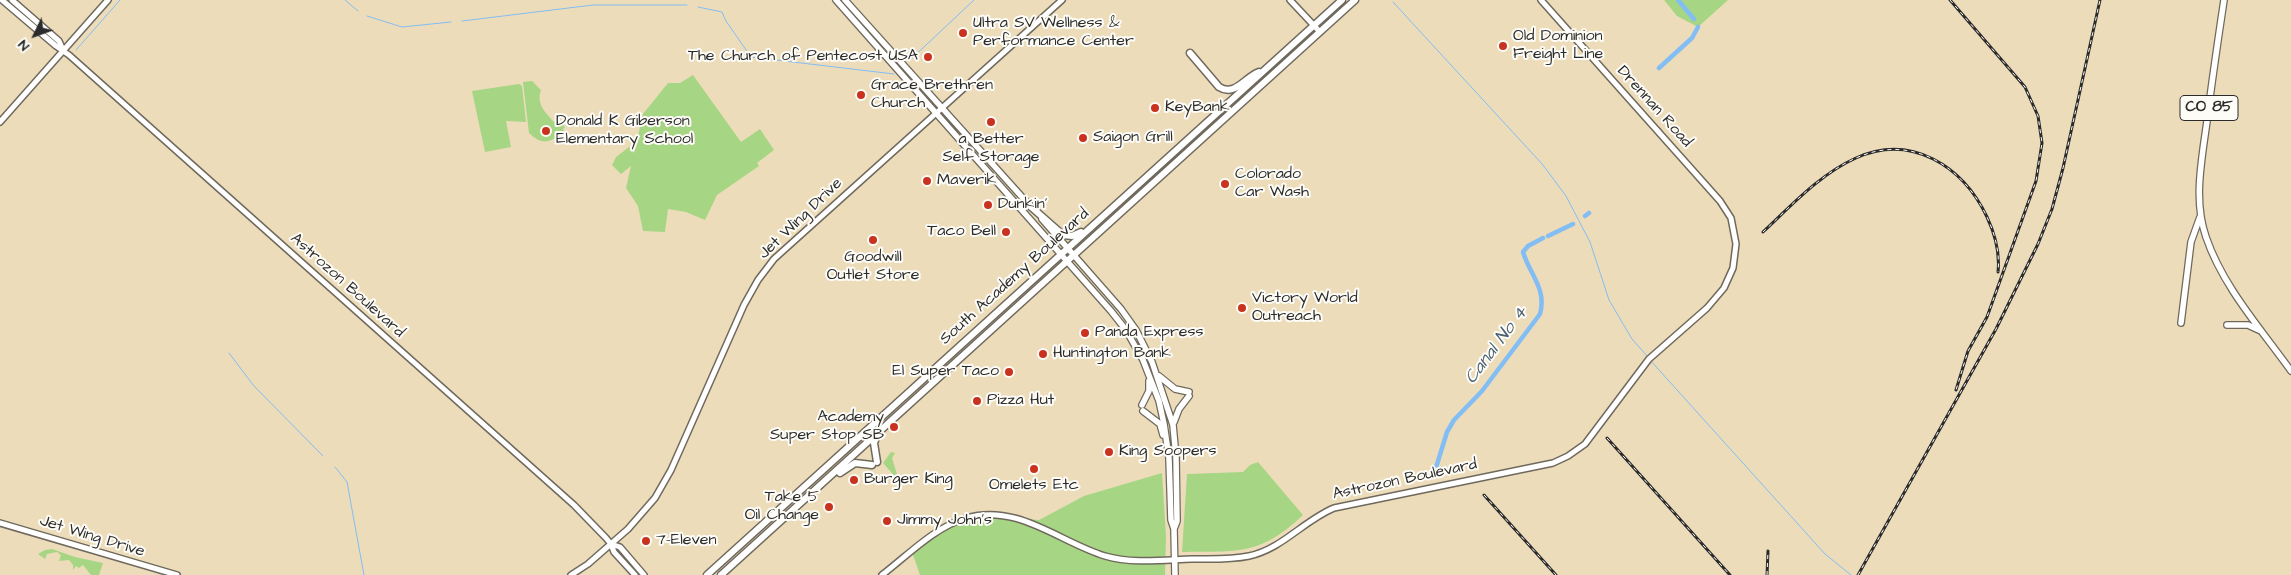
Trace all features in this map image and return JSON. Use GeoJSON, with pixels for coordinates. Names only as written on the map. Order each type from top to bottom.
{"type":"FeatureCollection","features":[{"type":"Feature","properties":{"kind":"highway","name":"South Academy Boulevard"},"geometry":{"type":"LineString","coordinates":[[707,575],[1342,0]]}},
{"type":"Feature","properties":{"kind":"highway","name":"South Academy Boulevard"},"geometry":{"type":"LineString","coordinates":[[721,575],[1356,0]]}},
{"type":"Feature","properties":{"kind":"highway"},"geometry":{"type":"LineString","coordinates":[[1190,53],[1219,87],[1226,90],[1233,90],[1252,75],[1262,71]]}},
{"type":"Feature","properties":{"kind":"highway"},"geometry":{"type":"LineString","coordinates":[[1029,205],[1059,232],[1072,236],[1115,204]]}},
{"type":"Feature","properties":{"kind":"highway"},"geometry":{"type":"LineString","coordinates":[[816,490],[851,464],[862,462],[875,463],[874,443],[878,432]]}},
{"type":"Feature","properties":{"kind":"main road","name":"Astrozon Boulevard"},"geometry":{"type":"LineString","coordinates":[[2,0],[56,46],[64,50],[575,506],[612,544],[620,547],[644,575]]}},
{"type":"Feature","properties":{"kind":"main road","name":"Astrozon Boulevard"},"geometry":{"type":"LineString","coordinates":[[12,0],[59,41],[64,50]]}},
{"type":"Feature","properties":{"kind":"main road"},"geometry":{"type":"LineString","coordinates":[[0,122],[108,0]]}},
{"type":"Feature","properties":{"kind":"main road"},"geometry":{"type":"LineString","coordinates":[[836,0],[1119,320],[1143,360],[1159,401],[1168,444],[1175,575]]}},
{"type":"Feature","properties":{"kind":"main road"},"geometry":{"type":"LineString","coordinates":[[845,0],[1029,205],[1131,323],[1144,344],[1157,374],[1173,424],[1176,457],[1177,521],[1174,529]]}},
{"type":"Feature","properties":{"kind":"main road","name":"Jet Wing Drive"},"geometry":{"type":"LineString","coordinates":[[571,575],[612,544],[642,515],[663,486],[744,305],[767,269],[786,247],[1062,0]]}},
{"type":"Feature","properties":{"kind":"main road"},"geometry":{"type":"LineString","coordinates":[[1290,0],[1320,32]]}},
{"type":"Feature","properties":{"kind":"main road","name":"Drennan Road"},"geometry":{"type":"LineString","coordinates":[[1541,0],[1705,182],[1727,209]]}},
{"type":"Feature","properties":{"kind":"main road","name":"CO 85"},"geometry":{"type":"LineString","coordinates":[[2224,0],[2202,156],[2199,197],[2200,217],[2213,254],[2246,309],[2291,372]]}},
{"type":"Feature","properties":{"kind":"main road","name":"Astrozon Boulevard"},"geometry":{"type":"LineString","coordinates":[[882,575],[948,525],[964,518],[990,514],[1006,515],[1021,519],[1106,556],[1126,559],[1227,558],[1256,554],[1283,542],[1322,513],[1342,505],[1562,460],[1576,451],[1591,437],[1655,353],[1714,300],[1727,282],[1733,268],[1736,244],[1734,227],[1727,209]]}},
{"type":"Feature","properties":{"kind":"main road"},"geometry":{"type":"LineString","coordinates":[[2181,324],[2192,242],[2200,217]]}},
{"type":"Feature","properties":{"kind":"main road"},"geometry":{"type":"LineString","coordinates":[[2227,325],[2248,325],[2264,333]]}},
{"type":"Feature","properties":{"kind":"main road"},"geometry":{"type":"LineString","coordinates":[[1143,360],[1150,387],[1142,408],[1160,424],[1164,440],[1168,444]]}},
{"type":"Feature","properties":{"kind":"main road"},"geometry":{"type":"LineString","coordinates":[[1157,374],[1175,389],[1189,394],[1179,409],[1173,424]]}},
{"type":"Feature","properties":{"kind":"main road","name":"Jet Wing Drive"},"geometry":{"type":"LineString","coordinates":[[0,523],[177,575]]}},
{"type":"Feature","properties":{"kind":"main road","name":"Astrozon Boulevard"},"geometry":{"type":"LineString","coordinates":[[612,544],[614,552],[635,575]]}},
{"type":"Feature","properties":{"kind":"green space"},"geometry":{"type":"Polygon","coordinates":[[[1664,0],[1728,0],[1698,27],[1677,16],[1664,0]]]}},
{"type":"Feature","properties":{"kind":"green space"},"geometry":{"type":"Polygon","coordinates":[[[693,75],[741,142],[760,129],[774,150],[757,163],[759,166],[717,195],[705,220],[686,212],[668,209],[665,232],[643,231],[638,206],[626,188],[631,166],[621,174],[612,165],[616,157],[629,147],[634,153],[643,114],[668,83],[680,83],[693,75]]]}},
{"type":"Feature","properties":{"kind":"green space"},"geometry":{"type":"Polygon","coordinates":[[[532,81],[541,90],[540,100],[545,111],[554,122],[558,119],[565,127],[563,129],[565,133],[551,140],[539,140],[529,133],[523,82],[532,81]]]}},
{"type":"Feature","properties":{"kind":"green space"},"geometry":{"type":"Polygon","coordinates":[[[519,84],[522,86],[526,122],[506,121],[511,147],[485,152],[472,91],[519,84]]]}},
{"type":"Feature","properties":{"kind":"green space"},"geometry":{"type":"Polygon","coordinates":[[[891,452],[895,453],[892,458],[899,481],[883,463],[891,452]]]}},
{"type":"Feature","properties":{"kind":"green space"},"geometry":{"type":"Polygon","coordinates":[[[1258,462],[1303,515],[1274,538],[1261,544],[1234,551],[1182,552],[1187,474],[1243,472],[1250,465],[1258,462]]]}},
{"type":"Feature","properties":{"kind":"green space"},"geometry":{"type":"Polygon","coordinates":[[[1162,473],[1166,537],[1165,575],[920,575],[912,552],[956,521],[979,515],[1039,520],[1084,496],[1162,473]]]}},
{"type":"Feature","properties":{"kind":"green space"},"geometry":{"type":"Polygon","coordinates":[[[52,549],[75,557],[103,563],[99,575],[91,575],[83,565],[79,568],[76,566],[73,570],[73,565],[69,560],[59,561],[61,555],[57,552],[47,554],[45,559],[38,554],[52,549]]]}},
{"type":"Feature","properties":{"kind":"waterway"},"geometry":{"type":"LineString","coordinates":[[76,50],[120,0]]}},
{"type":"Feature","properties":{"kind":"waterway"},"geometry":{"type":"LineString","coordinates":[[345,0],[358,11]]}},
{"type":"Feature","properties":{"kind":"waterway"},"geometry":{"type":"LineString","coordinates":[[909,61],[974,0]]}},
{"type":"Feature","properties":{"kind":"waterway","name":"Canal No 4"},"geometry":{"type":"LineString","coordinates":[[1678,0],[1694,19]]}},
{"type":"Feature","properties":{"kind":"waterway"},"geometry":{"type":"LineString","coordinates":[[1393,2],[1543,165],[1566,196],[1590,242],[1609,300],[1632,339],[1648,357]]}},
{"type":"Feature","properties":{"kind":"waterway"},"geometry":{"type":"LineString","coordinates":[[462,21],[593,5],[687,5]]}},
{"type":"Feature","properties":{"kind":"waterway"},"geometry":{"type":"LineString","coordinates":[[698,7],[722,12],[726,21],[751,57],[894,74]]}},
{"type":"Feature","properties":{"kind":"waterway"},"geometry":{"type":"LineString","coordinates":[[367,16],[402,27],[451,22]]}},
{"type":"Feature","properties":{"kind":"waterway","name":"Canal No 4"},"geometry":{"type":"LineString","coordinates":[[1659,68],[1692,38],[1698,27]]}},
{"type":"Feature","properties":{"kind":"waterway","name":"Canal No 4"},"geometry":{"type":"LineString","coordinates":[[1585,216],[1589,213]]}},
{"type":"Feature","properties":{"kind":"waterway","name":"Canal No 4"},"geometry":{"type":"LineString","coordinates":[[1548,236],[1573,224]]}},
{"type":"Feature","properties":{"kind":"waterway","name":"Canal No 4"},"geometry":{"type":"LineString","coordinates":[[1434,474],[1447,432],[1454,420],[1482,391],[1540,314],[1542,305],[1540,289],[1523,252],[1528,246],[1543,238]]}},
{"type":"Feature","properties":{"kind":"waterway"},"geometry":{"type":"LineString","coordinates":[[229,353],[254,386],[323,456]]}},
{"type":"Feature","properties":{"kind":"waterway"},"geometry":{"type":"LineString","coordinates":[[1650,360],[1825,554],[1851,575]]}},
{"type":"Feature","properties":{"kind":"waterway"},"geometry":{"type":"LineString","coordinates":[[335,467],[347,482],[364,575]]}},
{"type":"Feature","properties":{"kind":"railway"},"geometry":{"type":"LineString","coordinates":[[1950,0],[2025,87],[2038,116],[2042,143],[2036,181],[1987,317],[1968,351],[1956,390]]}},
{"type":"Feature","properties":{"kind":"railway"},"geometry":{"type":"LineString","coordinates":[[1858,575],[1996,329],[2038,244],[2052,209],[2063,168],[2100,0]]}},
{"type":"Feature","properties":{"kind":"railway"},"geometry":{"type":"LineString","coordinates":[[1763,232],[1806,191],[1830,173],[1856,158],[1876,151],[1896,150],[1915,152],[1933,159],[1950,169],[1977,199],[1995,237],[1998,251],[1998,272]]}},
{"type":"Feature","properties":{"kind":"railway"},"geometry":{"type":"LineString","coordinates":[[1607,438],[1730,575]]}},
{"type":"Feature","properties":{"kind":"railway"},"geometry":{"type":"LineString","coordinates":[[1484,495],[1556,575]]}},
{"type":"Feature","properties":{"kind":"railway"},"geometry":{"type":"LineString","coordinates":[[1767,575],[1768,551]]}},
{"type":"Feature","properties":{"kind":"place","name":"Ultra SV Wellness & Performance Center"},"geometry":{"type":"Point","coordinates":[963,33]}},
{"type":"Feature","properties":{"kind":"place","name":"Old Dominion Freight Line"},"geometry":{"type":"Point","coordinates":[1503,46]}},
{"type":"Feature","properties":{"kind":"place","name":"The Church of Pentecost USA"},"geometry":{"type":"Point","coordinates":[928,57]}},
{"type":"Feature","properties":{"kind":"place","name":"Grace Brethren Church"},"geometry":{"type":"Point","coordinates":[861,95]}},
{"type":"Feature","properties":{"kind":"place","name":"KeyBank"},"geometry":{"type":"Point","coordinates":[1155,108]}},
{"type":"Feature","properties":{"kind":"place","name":"a Better Self Storage"},"geometry":{"type":"Point","coordinates":[991,122]}},
{"type":"Feature","properties":{"kind":"place","name":"Donald K Giberson Elementary School"},"geometry":{"type":"Point","coordinates":[546,131]}},
{"type":"Feature","properties":{"kind":"place","name":"Saigon Grill"},"geometry":{"type":"Point","coordinates":[1083,138]}},
{"type":"Feature","properties":{"kind":"place","name":"Maverik"},"geometry":{"type":"Point","coordinates":[927,181]}},
{"type":"Feature","properties":{"kind":"place","name":"Colorado Car Wash"},"geometry":{"type":"Point","coordinates":[1225,184]}},
{"type":"Feature","properties":{"kind":"place","name":"Dunkin'"},"geometry":{"type":"Point","coordinates":[988,205]}},
{"type":"Feature","properties":{"kind":"place","name":"Taco Bell"},"geometry":{"type":"Point","coordinates":[1006,232]}},
{"type":"Feature","properties":{"kind":"place","name":"Goodwill Outlet Store"},"geometry":{"type":"Point","coordinates":[873,240]}},
{"type":"Feature","properties":{"kind":"place","name":"Victory World Outreach"},"geometry":{"type":"Point","coordinates":[1242,308]}},
{"type":"Feature","properties":{"kind":"place","name":"Panda Express"},"geometry":{"type":"Point","coordinates":[1085,333]}},
{"type":"Feature","properties":{"kind":"place","name":"Huntington Bank"},"geometry":{"type":"Point","coordinates":[1043,354]}},
{"type":"Feature","properties":{"kind":"place","name":"El Super Taco"},"geometry":{"type":"Point","coordinates":[1009,372]}},
{"type":"Feature","properties":{"kind":"place","name":"Pizza Hut"},"geometry":{"type":"Point","coordinates":[977,401]}},
{"type":"Feature","properties":{"kind":"place","name":"Academy Super Stop SB"},"geometry":{"type":"Point","coordinates":[894,427]}},
{"type":"Feature","properties":{"kind":"place","name":"King Soopers"},"geometry":{"type":"Point","coordinates":[1109,452]}},
{"type":"Feature","properties":{"kind":"place","name":"Omelets Etc"},"geometry":{"type":"Point","coordinates":[1034,469]}},
{"type":"Feature","properties":{"kind":"place","name":"Burger King"},"geometry":{"type":"Point","coordinates":[854,480]}},
{"type":"Feature","properties":{"kind":"place","name":"Take 5 Oil Change"},"geometry":{"type":"Point","coordinates":[829,507]}},
{"type":"Feature","properties":{"kind":"place","name":"Jimmy John's"},"geometry":{"type":"Point","coordinates":[887,521]}},
{"type":"Feature","properties":{"kind":"place","name":"7-Eleven"},"geometry":{"type":"Point","coordinates":[646,541]}}]}
